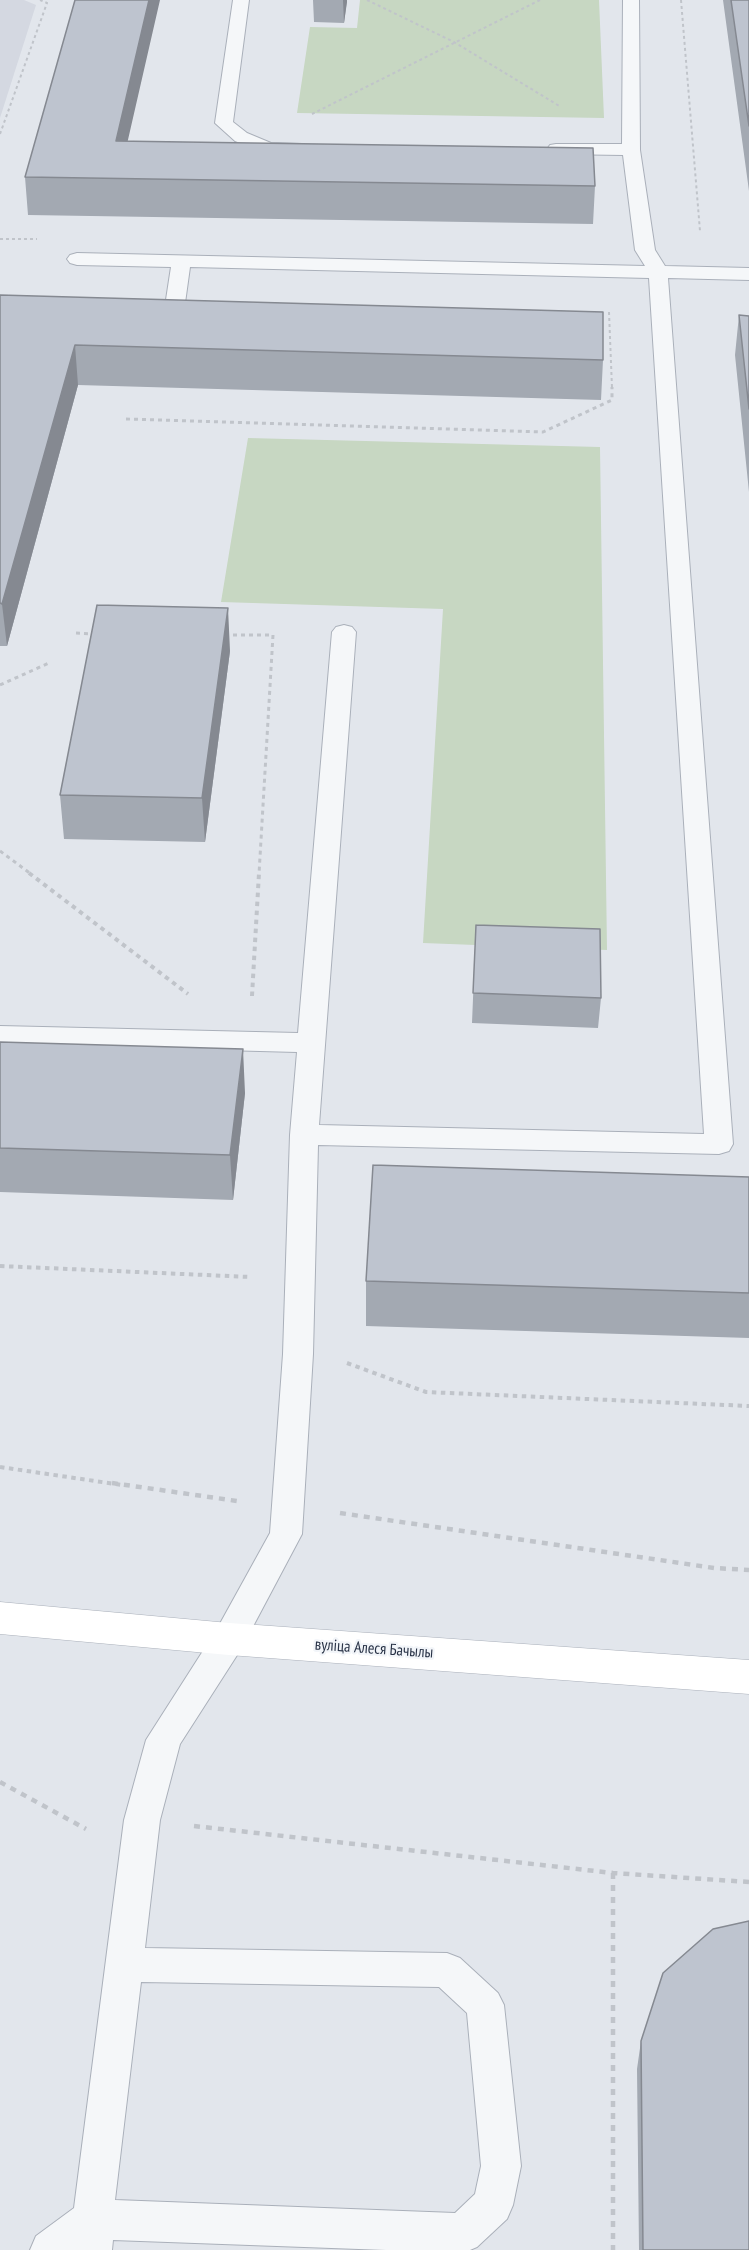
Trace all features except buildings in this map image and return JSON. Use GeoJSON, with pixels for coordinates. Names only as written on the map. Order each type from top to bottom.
{"type":"FeatureCollection","features":[{"type":"Feature","properties":{"kind":"street","name":"вуліца Алеся Бачылы"},"geometry":{"type":"LineString","coordinates":[[0,1618],[230,1639],[749,1677]]}},
{"type":"Feature","properties":{"kind":"lane"},"geometry":{"type":"LineString","coordinates":[[241,0],[224,123],[241,137],[258,141],[269,148],[316,148]]}},
{"type":"Feature","properties":{"kind":"lane"},"geometry":{"type":"LineString","coordinates":[[304,1135],[719,1144],[658,271],[645,250],[632,150],[631,0]]}},
{"type":"Feature","properties":{"kind":"lane"},"geometry":{"type":"LineString","coordinates":[[538,149],[632,150]]}},
{"type":"Feature","properties":{"kind":"lane"},"geometry":{"type":"LineString","coordinates":[[77,259],[749,274]]}},
{"type":"Feature","properties":{"kind":"lane"},"geometry":{"type":"LineString","coordinates":[[170,339],[181,261]]}},
{"type":"Feature","properties":{"kind":"lane"},"geometry":{"type":"LineString","coordinates":[[93,2235],[123,1965],[142,1820],[164,1740],[230,1639],[286,1534],[298,1354],[304,1135],[344,632]]}},
{"type":"Feature","properties":{"kind":"lane"},"geometry":{"type":"LineString","coordinates":[[0,1035],[310,1043]]}},
{"type":"Feature","properties":{"kind":"lane"},"geometry":{"type":"LineString","coordinates":[[50,2250],[93,2235],[463,2234],[493,2205],[501,2166],[485,2004],[447,1970],[123,1965]]}},
{"type":"Feature","properties":{"kind":"path"},"geometry":{"type":"LineString","coordinates":[[0,134],[47,3],[40,0]]}},
{"type":"Feature","properties":{"kind":"path"},"geometry":{"type":"LineString","coordinates":[[367,0],[454,42],[632,150]]}},
{"type":"Feature","properties":{"kind":"path"},"geometry":{"type":"LineString","coordinates":[[258,141],[540,0]]}},
{"type":"Feature","properties":{"kind":"path"},"geometry":{"type":"LineString","coordinates":[[681,0],[701,241]]}},
{"type":"Feature","properties":{"kind":"path"},"geometry":{"type":"LineString","coordinates":[[126,419],[543,432],[612,400],[609,302]]}},
{"type":"Feature","properties":{"kind":"path"},"geometry":{"type":"LineString","coordinates":[[76,633],[97,634]]}},
{"type":"Feature","properties":{"kind":"path"},"geometry":{"type":"LineString","coordinates":[[214,635],[273,635],[250,1042]]}},
{"type":"Feature","properties":{"kind":"path"},"geometry":{"type":"LineString","coordinates":[[0,685],[49,663]]}},
{"type":"Feature","properties":{"kind":"path"},"geometry":{"type":"LineString","coordinates":[[0,851],[250,1042]]}},
{"type":"Feature","properties":{"kind":"path"},"geometry":{"type":"LineString","coordinates":[[0,1266],[261,1277]]}},
{"type":"Feature","properties":{"kind":"path"},"geometry":{"type":"LineString","coordinates":[[298,1354],[326,1356],[426,1392],[749,1406]]}},
{"type":"Feature","properties":{"kind":"path"},"geometry":{"type":"LineString","coordinates":[[0,1467],[243,1502],[287,1505],[714,1568],[749,1570]]}},
{"type":"Feature","properties":{"kind":"path"},"geometry":{"type":"LineString","coordinates":[[0,1782],[98,1835],[142,1820],[614,1873],[749,1882]]}},
{"type":"Feature","properties":{"kind":"path"},"geometry":{"type":"LineString","coordinates":[[613,2250],[614,1873]]}},
{"type":"Feature","properties":{"kind":"shaded area"},"geometry":{"type":"Polygon","coordinates":[[[0,0],[24,0],[36,5],[0,118],[0,0]]]}},
{"type":"Feature","properties":{"kind":"green space"},"geometry":{"type":"Polygon","coordinates":[[[360,0],[599,0],[604,118],[297,113],[310,27],[357,28],[360,0]]]}},
{"type":"Feature","properties":{"kind":"green space"},"geometry":{"type":"Polygon","coordinates":[[[248,438],[600,447],[607,950],[423,943],[443,609],[221,602],[248,438]]]}}]}
